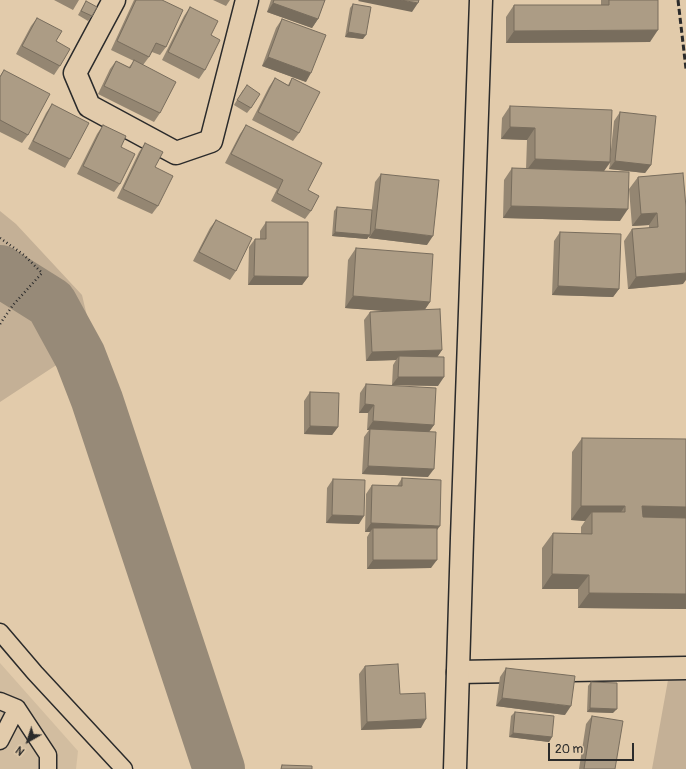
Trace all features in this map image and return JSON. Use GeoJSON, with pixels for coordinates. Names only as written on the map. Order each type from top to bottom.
{"type":"FeatureCollection","features":[{"type":"Feature","properties":{"kind":"street"},"geometry":{"type":"LineString","coordinates":[[114,0],[75,73],[88,106],[176,153],[211,141],[247,0]]}},
{"type":"Feature","properties":{"kind":"street"},"geometry":{"type":"LineString","coordinates":[[455,769],[462,522],[481,0]]}},
{"type":"Feature","properties":{"kind":"street"},"geometry":{"type":"LineString","coordinates":[[458,672],[686,668]]}},
{"type":"Feature","properties":{"kind":"lane"},"geometry":{"type":"LineString","coordinates":[[0,632],[35,673],[124,769]]}},
{"type":"Feature","properties":{"kind":"lane"},"geometry":{"type":"LineString","coordinates":[[0,700],[16,708],[48,755],[48,769]]}},
{"type":"Feature","properties":{"kind":"lane"},"geometry":{"type":"LineString","coordinates":[[0,741],[16,708]]}},
{"type":"Feature","properties":{"kind":"path"},"geometry":{"type":"LineString","coordinates":[[0,238],[24,255],[42,274],[13,305],[0,324]]}},
{"type":"Feature","properties":{"kind":"shaded area"},"geometry":{"type":"Polygon","coordinates":[[[0,211],[16,224],[82,295],[93,341],[0,402],[0,211]]]}},
{"type":"Feature","properties":{"kind":"shaded area"},"geometry":{"type":"Polygon","coordinates":[[[0,252],[20,268],[29,269],[66,301],[80,337],[60,348],[40,309],[16,290],[0,289],[0,252]]]}},
{"type":"Feature","properties":{"kind":"shaded area"},"geometry":{"type":"Polygon","coordinates":[[[0,663],[78,751],[76,769],[0,769],[0,663]]]}},
{"type":"Feature","properties":{"kind":"shaded area"},"geometry":{"type":"Polygon","coordinates":[[[686,678],[686,769],[652,769],[668,680],[686,678]]]}},
{"type":"Feature","properties":{"kind":"building"},"geometry":{"type":"Polygon","coordinates":[[[136,0],[162,0],[183,10],[166,47],[156,43],[149,57],[117,41],[136,0]]]}},
{"type":"Feature","properties":{"kind":"building"},"geometry":{"type":"Polygon","coordinates":[[[274,0],[325,0],[318,19],[273,3],[274,0]]]}},
{"type":"Feature","properties":{"kind":"building"},"geometry":{"type":"Polygon","coordinates":[[[401,0],[419,0],[418,3],[401,0]]]}},
{"type":"Feature","properties":{"kind":"building"},"geometry":{"type":"Polygon","coordinates":[[[609,0],[658,0],[658,30],[514,31],[514,5],[609,5],[609,0]]]}},
{"type":"Feature","properties":{"kind":"building"},"geometry":{"type":"Polygon","coordinates":[[[86,1],[97,7],[92,16],[81,11],[86,1]]]}},
{"type":"Feature","properties":{"kind":"building"},"geometry":{"type":"Polygon","coordinates":[[[353,4],[371,7],[366,35],[348,32],[353,4]]]}},
{"type":"Feature","properties":{"kind":"building"},"geometry":{"type":"Polygon","coordinates":[[[190,7],[218,21],[211,35],[220,40],[205,70],[168,52],[190,7]]]}},
{"type":"Feature","properties":{"kind":"building"},"geometry":{"type":"Polygon","coordinates":[[[37,18],[62,31],[56,41],[70,49],[60,66],[22,46],[37,18]]]}},
{"type":"Feature","properties":{"kind":"building"},"geometry":{"type":"Polygon","coordinates":[[[282,19],[326,35],[311,73],[268,57],[282,19]]]}},
{"type":"Feature","properties":{"kind":"building"},"geometry":{"type":"Polygon","coordinates":[[[134,60],[176,82],[160,113],[104,86],[116,61],[130,68],[134,60]]]}},
{"type":"Feature","properties":{"kind":"building"},"geometry":{"type":"Polygon","coordinates":[[[4,70],[50,94],[28,135],[0,120],[0,77],[4,70]]]}},
{"type":"Feature","properties":{"kind":"building"},"geometry":{"type":"Polygon","coordinates":[[[275,78],[289,86],[292,78],[320,92],[299,133],[258,112],[275,78]]]}},
{"type":"Feature","properties":{"kind":"building"},"geometry":{"type":"Polygon","coordinates":[[[247,85],[260,94],[251,108],[237,100],[247,85]]]}},
{"type":"Feature","properties":{"kind":"building"},"geometry":{"type":"Polygon","coordinates":[[[52,104],[89,123],[70,159],[33,141],[52,104]]]}},
{"type":"Feature","properties":{"kind":"building"},"geometry":{"type":"Polygon","coordinates":[[[510,106],[612,110],[610,162],[535,159],[535,128],[510,127],[510,106]]]}},
{"type":"Feature","properties":{"kind":"building"},"geometry":{"type":"Polygon","coordinates":[[[620,112],[656,116],[651,165],[615,161],[620,112]]]}},
{"type":"Feature","properties":{"kind":"building"},"geometry":{"type":"Polygon","coordinates":[[[103,125],[126,136],[121,147],[135,154],[120,184],[83,166],[103,125]]]}},
{"type":"Feature","properties":{"kind":"building"},"geometry":{"type":"Polygon","coordinates":[[[246,125],[322,163],[308,190],[319,196],[311,211],[277,193],[283,180],[231,154],[246,125]]]}},
{"type":"Feature","properties":{"kind":"building"},"geometry":{"type":"Polygon","coordinates":[[[145,143],[163,152],[155,167],[173,176],[158,206],[123,189],[145,143]]]}},
{"type":"Feature","properties":{"kind":"building"},"geometry":{"type":"Polygon","coordinates":[[[512,168],[629,172],[628,209],[511,206],[512,168]]]}},
{"type":"Feature","properties":{"kind":"building"},"geometry":{"type":"Polygon","coordinates":[[[683,173],[686,207],[686,273],[636,277],[632,229],[658,227],[657,213],[641,214],[638,177],[683,173]]]}},
{"type":"Feature","properties":{"kind":"building"},"geometry":{"type":"Polygon","coordinates":[[[381,174],[439,180],[433,236],[375,229],[381,174]]]}},
{"type":"Feature","properties":{"kind":"building"},"geometry":{"type":"Polygon","coordinates":[[[337,207],[372,210],[370,235],[335,232],[337,207]]]}},
{"type":"Feature","properties":{"kind":"building"},"geometry":{"type":"Polygon","coordinates":[[[216,220],[252,238],[236,271],[199,252],[216,220]]]}},
{"type":"Feature","properties":{"kind":"building"},"geometry":{"type":"Polygon","coordinates":[[[266,222],[308,222],[308,277],[254,276],[255,239],[266,239],[266,222]]]}},
{"type":"Feature","properties":{"kind":"building"},"geometry":{"type":"Polygon","coordinates":[[[560,232],[621,234],[619,289],[558,286],[560,232]]]}},
{"type":"Feature","properties":{"kind":"building"},"geometry":{"type":"Polygon","coordinates":[[[356,248],[433,254],[430,302],[353,296],[356,248]]]}},
{"type":"Feature","properties":{"kind":"building"},"geometry":{"type":"Polygon","coordinates":[[[440,309],[442,350],[372,352],[370,312],[440,309]]]}},
{"type":"Feature","properties":{"kind":"building"},"geometry":{"type":"Polygon","coordinates":[[[399,356],[444,357],[444,377],[398,377],[399,356]]]}},
{"type":"Feature","properties":{"kind":"building"},"geometry":{"type":"Polygon","coordinates":[[[366,384],[436,388],[434,425],[373,421],[374,405],[365,404],[366,384]]]}},
{"type":"Feature","properties":{"kind":"building"},"geometry":{"type":"Polygon","coordinates":[[[310,392],[339,393],[338,427],[310,426],[310,392]]]}},
{"type":"Feature","properties":{"kind":"building"},"geometry":{"type":"Polygon","coordinates":[[[370,429],[436,432],[434,469],[368,466],[370,429]]]}},
{"type":"Feature","properties":{"kind":"building"},"geometry":{"type":"Polygon","coordinates":[[[582,438],[686,439],[686,507],[642,506],[643,517],[686,518],[686,594],[589,593],[589,575],[552,574],[553,533],[592,534],[592,512],[625,512],[625,506],[581,506],[582,438]]]}},
{"type":"Feature","properties":{"kind":"building"},"geometry":{"type":"Polygon","coordinates":[[[402,478],[441,480],[440,526],[371,523],[372,485],[402,486],[402,478]]]}},
{"type":"Feature","properties":{"kind":"building"},"geometry":{"type":"Polygon","coordinates":[[[333,479],[365,480],[364,516],[332,515],[333,479]]]}},
{"type":"Feature","properties":{"kind":"building"},"geometry":{"type":"Polygon","coordinates":[[[373,528],[437,528],[437,560],[373,560],[373,528]]]}},
{"type":"Feature","properties":{"kind":"building"},"geometry":{"type":"Polygon","coordinates":[[[398,664],[400,694],[425,693],[426,719],[367,722],[365,666],[398,664]]]}},
{"type":"Feature","properties":{"kind":"building"},"geometry":{"type":"Polygon","coordinates":[[[506,668],[575,676],[571,706],[502,698],[506,668]]]}},
{"type":"Feature","properties":{"kind":"building"},"geometry":{"type":"Polygon","coordinates":[[[591,682],[617,683],[617,709],[590,708],[591,682]]]}},
{"type":"Feature","properties":{"kind":"building"},"geometry":{"type":"Polygon","coordinates":[[[515,712],[554,716],[552,737],[513,733],[515,712]]]}},
{"type":"Feature","properties":{"kind":"building"},"geometry":{"type":"Polygon","coordinates":[[[592,716],[623,721],[615,769],[584,769],[592,716]]]}},
{"type":"Feature","properties":{"kind":"building"},"geometry":{"type":"Polygon","coordinates":[[[282,765],[312,766],[312,769],[281,769],[282,765]]]}},
{"type":"Feature","properties":{"kind":"waterway"},"geometry":{"type":"LineString","coordinates":[[0,271],[51,303],[80,356],[97,400],[219,769]]}},
{"type":"Feature","properties":{"kind":"railway"},"geometry":{"type":"LineString","coordinates":[[678,0],[686,69]]}}]}
